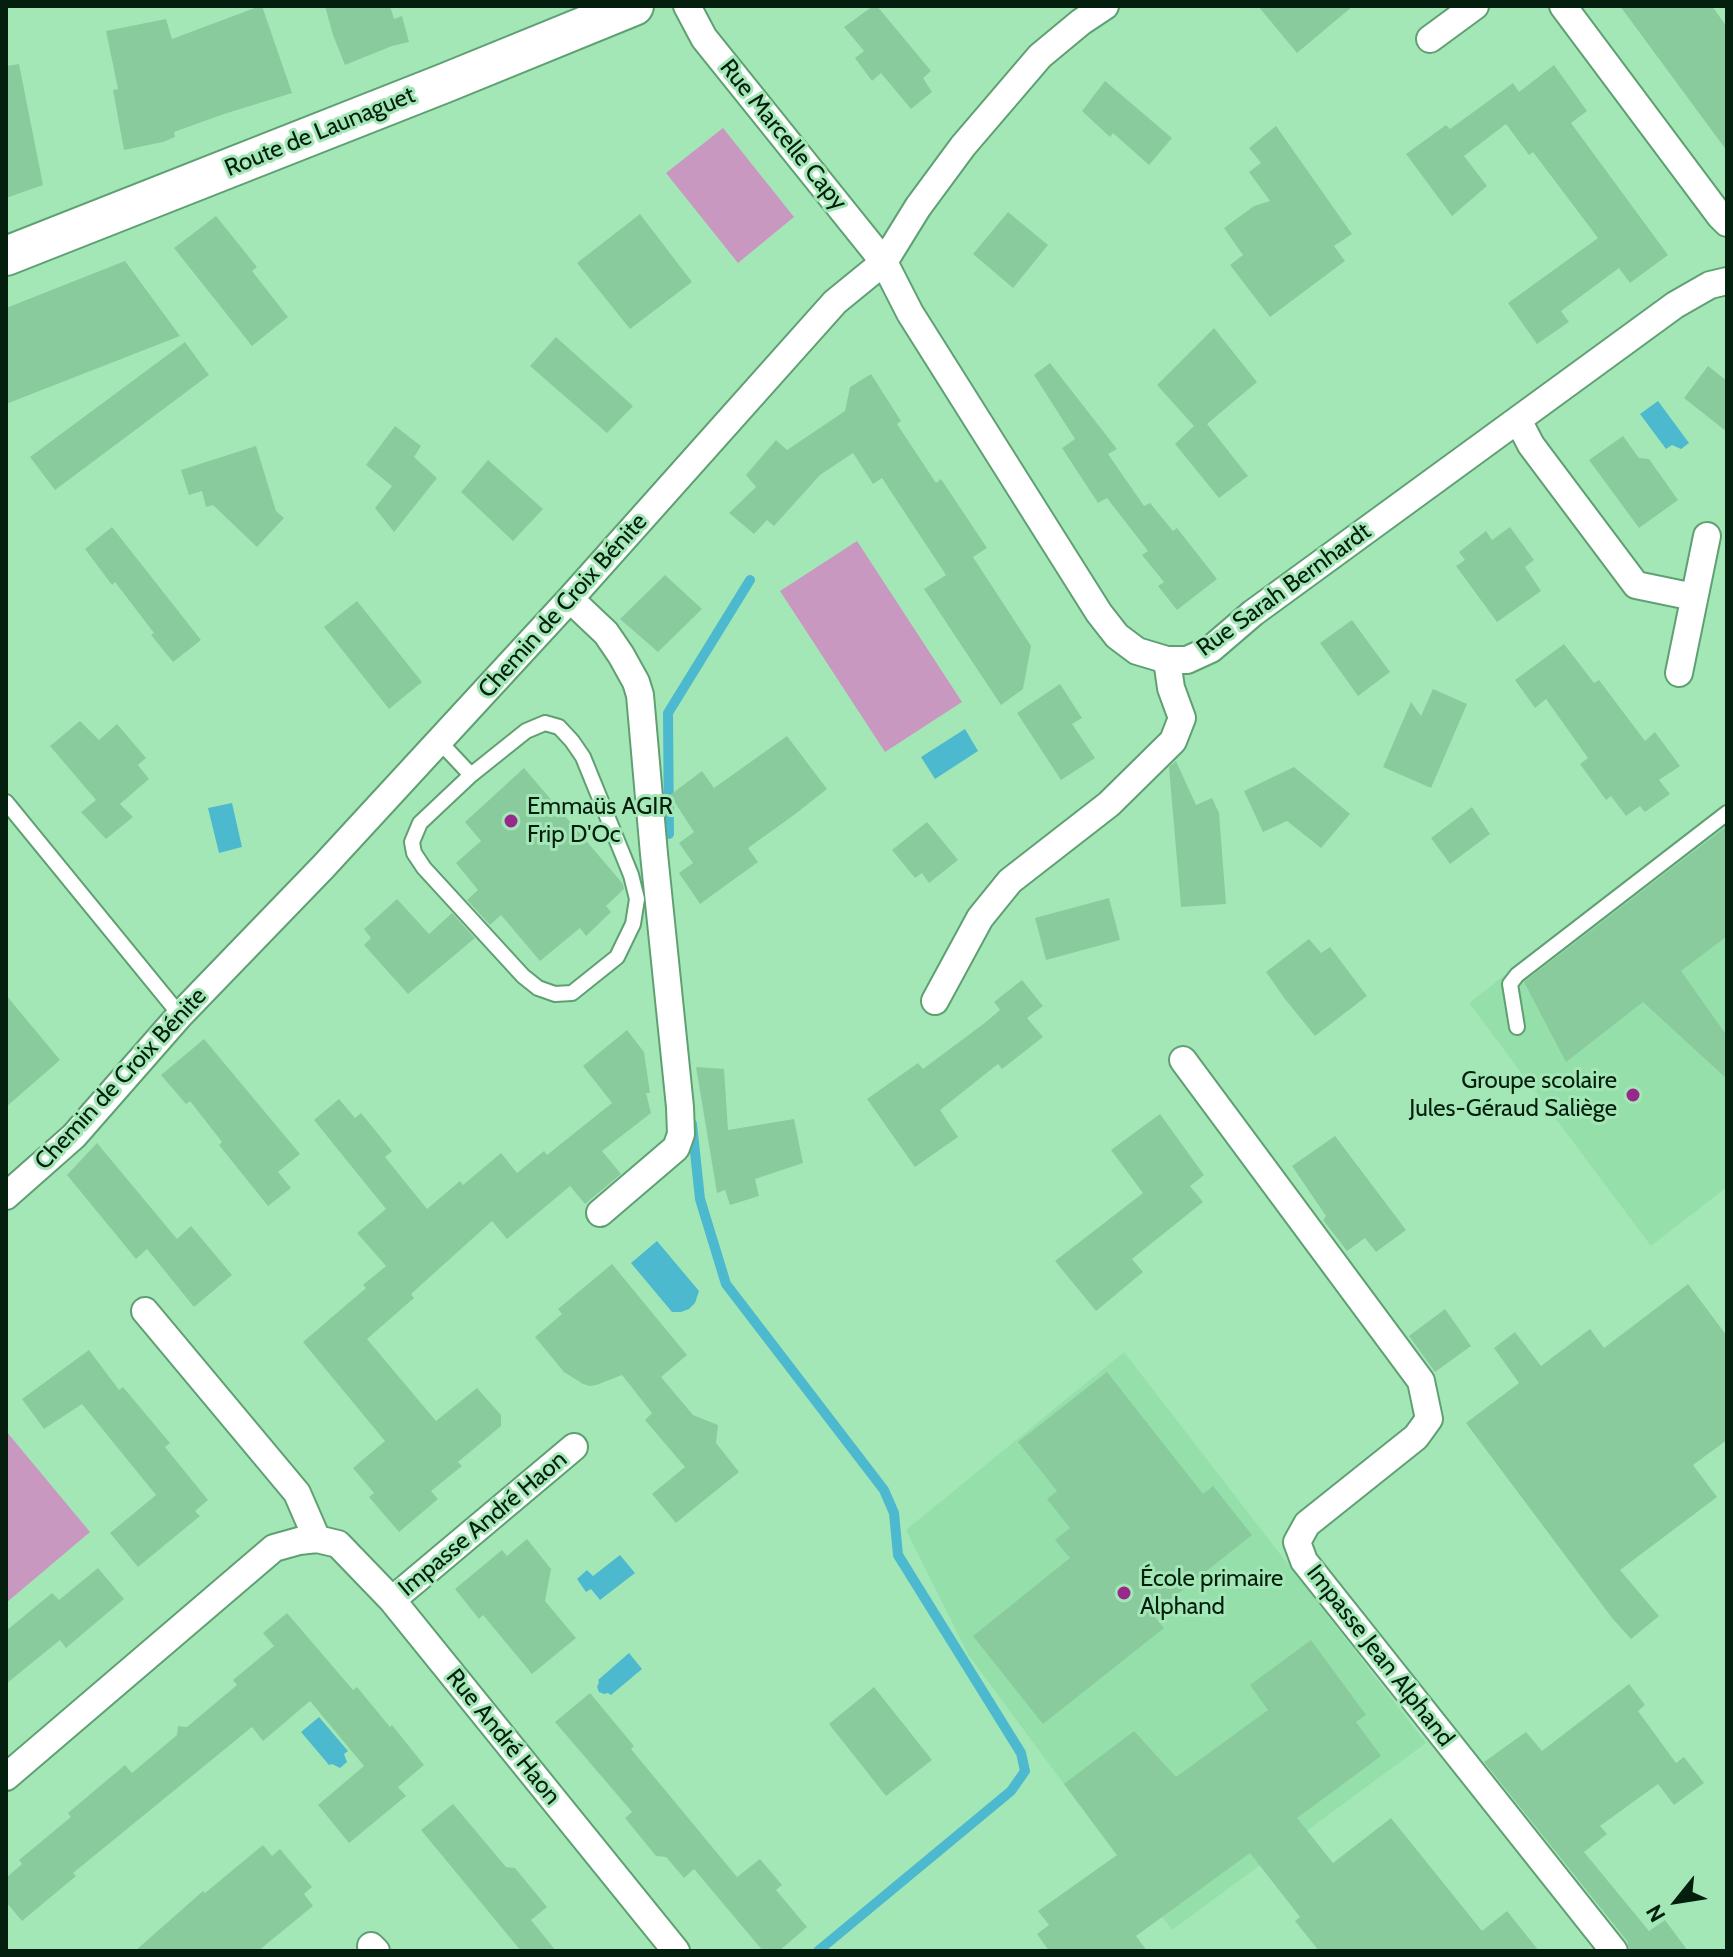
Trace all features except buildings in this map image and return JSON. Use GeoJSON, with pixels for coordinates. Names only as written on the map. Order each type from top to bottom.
{"type":"FeatureCollection","features":[{"type":"Feature","properties":{"kind":"main road","name":"Route de Launaguet"},"geometry":{"type":"LineString","coordinates":[[6,256],[634,6]]}},
{"type":"Feature","properties":{"kind":"street","name":"Rue Marcelle Capy"},"geometry":{"type":"LineString","coordinates":[[687,6],[704,38],[884,262]]}},
{"type":"Feature","properties":{"kind":"street","name":"Chemin de Croix Bénite"},"geometry":{"type":"LineString","coordinates":[[6,1196],[74,1136],[180,1015],[323,867],[570,599],[835,302],[884,262],[918,207],[963,146],[1040,56],[1105,6]]}},
{"type":"Feature","properties":{"kind":"street"},"geometry":{"type":"LineString","coordinates":[[1430,39],[1475,6]]}},
{"type":"Feature","properties":{"kind":"street"},"geometry":{"type":"LineString","coordinates":[[1563,6],[1727,223]]}},
{"type":"Feature","properties":{"kind":"street","name":"Rue Sarah Bernhardt"},"geometry":{"type":"LineString","coordinates":[[884,262],[910,313],[1099,613],[1117,636],[1137,651],[1167,660],[1187,660],[1211,649],[1253,613],[1675,305],[1710,285],[1727,281]]}},
{"type":"Feature","properties":{"kind":"street"},"geometry":{"type":"LineString","coordinates":[[1518,420],[1531,445],[1636,585],[1694,597]]}},
{"type":"Feature","properties":{"kind":"street"},"geometry":{"type":"LineString","coordinates":[[1679,673],[1707,536]]}},
{"type":"Feature","properties":{"kind":"street"},"geometry":{"type":"LineString","coordinates":[[570,599],[606,633],[636,682],[640,695],[680,1107],[681,1134],[676,1148],[600,1213]]}},
{"type":"Feature","properties":{"kind":"street"},"geometry":{"type":"LineString","coordinates":[[935,1001],[980,918],[1010,881],[1109,804],[1173,741],[1182,718],[1171,688],[1167,660]]}},
{"type":"Feature","properties":{"kind":"street","name":"Impasse Jean Alphand"},"geometry":{"type":"LineString","coordinates":[[1183,1060],[1421,1381],[1429,1419],[1416,1437],[1307,1524],[1297,1542],[1304,1561],[1614,1951]]}},
{"type":"Feature","properties":{"kind":"street"},"geometry":{"type":"LineString","coordinates":[[6,1777],[274,1548],[317,1539],[297,1493],[145,1311]]}},
{"type":"Feature","properties":{"kind":"street","name":"Impasse André Haon"},"geometry":{"type":"LineString","coordinates":[[392,1600],[574,1447]]}},
{"type":"Feature","properties":{"kind":"street","name":"Rue André Haon"},"geometry":{"type":"LineString","coordinates":[[317,1539],[338,1544],[392,1600],[676,1951]]}},
{"type":"Feature","properties":{"kind":"lane"},"geometry":{"type":"LineString","coordinates":[[545,723],[559,727],[583,757],[631,875],[637,899],[633,924],[617,957],[572,993],[555,994],[538,988],[523,976],[424,868],[414,853],[412,842],[420,823],[471,775],[526,731],[545,723]]}},
{"type":"Feature","properties":{"kind":"lane"},"geometry":{"type":"LineString","coordinates":[[439,741],[471,775]]}},
{"type":"Feature","properties":{"kind":"lane"},"geometry":{"type":"LineString","coordinates":[[6,802],[180,1015]]}},
{"type":"Feature","properties":{"kind":"lane"},"geometry":{"type":"LineString","coordinates":[[1517,1027],[1510,984],[1517,975],[1727,813]]}},
{"type":"Feature","properties":{"kind":"shaded area"},"geometry":{"type":"Polygon","coordinates":[[[723,128],[794,217],[738,263],[666,173],[723,128]]]}},
{"type":"Feature","properties":{"kind":"shaded area"},"geometry":{"type":"Polygon","coordinates":[[[857,541],[962,702],[885,752],[780,591],[857,541]]]}},
{"type":"Feature","properties":{"kind":"shaded area","name":"Groupe scolaire Jules-Géraud Saliège"},"geometry":{"type":"Polygon","coordinates":[[[1727,802],[1727,1187],[1651,1246],[1469,1003],[1727,802]]]}},
{"type":"Feature","properties":{"kind":"shaded area","name":"École primaire Alphand"},"geometry":{"type":"Polygon","coordinates":[[[1124,1352],[1426,1743],[1172,1930],[969,1656],[906,1530],[1124,1352]]]}},
{"type":"Feature","properties":{"kind":"shaded area"},"geometry":{"type":"Polygon","coordinates":[[[6,1431],[90,1532],[6,1603],[6,1431]]]}},
{"type":"Feature","properties":{"kind":"water"},"geometry":{"type":"Polygon","coordinates":[[[1658,401],[1689,443],[1681,449],[1672,445],[1666,449],[1640,414],[1658,401]]]}},
{"type":"Feature","properties":{"kind":"water"},"geometry":{"type":"Polygon","coordinates":[[[965,729],[978,751],[935,779],[921,757],[965,729]]]}},
{"type":"Feature","properties":{"kind":"water"},"geometry":{"type":"Polygon","coordinates":[[[232,803],[242,847],[219,853],[208,808],[232,803]]]}},
{"type":"Feature","properties":{"kind":"water"},"geometry":{"type":"Polygon","coordinates":[[[657,1241],[699,1291],[689,1309],[672,1312],[631,1263],[657,1241]]]}},
{"type":"Feature","properties":{"kind":"water"},"geometry":{"type":"Polygon","coordinates":[[[620,1555],[635,1573],[600,1600],[591,1589],[586,1592],[577,1579],[587,1570],[593,1576],[620,1555]]]}},
{"type":"Feature","properties":{"kind":"water"},"geometry":{"type":"Polygon","coordinates":[[[629,1653],[642,1669],[611,1695],[599,1692],[598,1680],[629,1653]]]}},
{"type":"Feature","properties":{"kind":"water"},"geometry":{"type":"Polygon","coordinates":[[[319,1717],[348,1751],[344,1754],[347,1762],[340,1768],[329,1765],[301,1732],[319,1717]]]}},
{"type":"Feature","properties":{"kind":"waterway"},"geometry":{"type":"LineString","coordinates":[[669,834],[668,713],[750,580]]}},
{"type":"Feature","properties":{"kind":"waterway"},"geometry":{"type":"LineString","coordinates":[[692,1124],[700,1199],[726,1284],[884,1490],[894,1513],[898,1555],[1021,1753],[1025,1771],[1011,1791],[818,1951]]}},
{"type":"Feature","properties":{"kind":"place","name":"Emmaüs AGIR Frip D'Oc"},"geometry":{"type":"Point","coordinates":[511,821]}},
{"type":"Feature","properties":{"kind":"place","name":"Groupe scolaire Jules-Géraud Saliège"},"geometry":{"type":"Point","coordinates":[1633,1095]}},
{"type":"Feature","properties":{"kind":"place","name":"École primaire Alphand"},"geometry":{"type":"Point","coordinates":[1124,1593]}}]}
